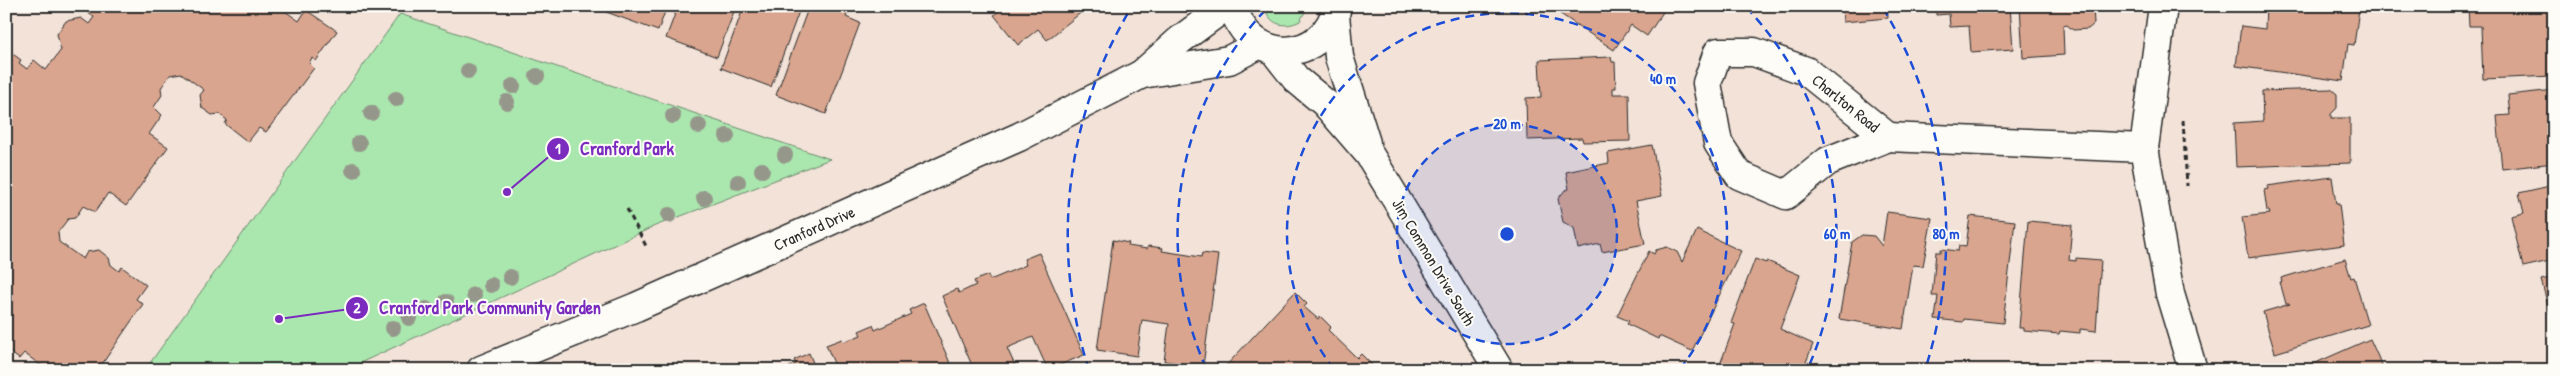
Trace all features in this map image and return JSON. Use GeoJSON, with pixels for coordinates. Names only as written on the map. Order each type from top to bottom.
{"type":"FeatureCollection","features":[{"type":"Feature","properties":{"kind":"street","name":"Cranford Drive"},"geometry":{"type":"LineString","coordinates":[[482,370],[636,307],[1010,141],[1142,74],[1180,40],[1226,6]]}},
{"type":"Feature","properties":{"kind":"street","name":"Jim Common Drive South"},"geometry":{"type":"LineString","coordinates":[[1233,6],[1236,19],[1245,33],[1266,48],[1325,103],[1369,154],[1499,370]]}},
{"type":"Feature","properties":{"kind":"street"},"geometry":{"type":"LineString","coordinates":[[2163,6],[2144,148],[2170,294],[2193,370]]}},
{"type":"Feature","properties":{"kind":"street","name":"Cranford Drive"},"geometry":{"type":"LineString","coordinates":[[1142,74],[1229,60],[1266,48],[1290,50],[1315,41],[1327,29],[1336,11]]}},
{"type":"Feature","properties":{"kind":"street","name":"Jim Common Drive South"},"geometry":{"type":"LineString","coordinates":[[1336,11],[1339,57],[1369,154]]}},
{"type":"Feature","properties":{"kind":"street","name":"Charlton Road"},"geometry":{"type":"LineString","coordinates":[[1888,137],[1806,71],[1754,52],[1718,52],[1707,83],[1718,143],[1739,174],[1786,195],[1828,161],[1888,137],[2144,148]]}},
{"type":"Feature","properties":{"kind":"path"},"geometry":{"type":"LineString","coordinates":[[2183,111],[2187,191]]}},
{"type":"Feature","properties":{"kind":"path"},"geometry":{"type":"LineString","coordinates":[[627,208],[646,246]]}},
{"type":"Feature","properties":{"kind":"green space"},"geometry":{"type":"Polygon","coordinates":[[[1265,6],[1308,6],[1300,21],[1283,25],[1273,21],[1265,6]]]}},
{"type":"Feature","properties":{"kind":"green space"},"geometry":{"type":"Polygon","coordinates":[[[400,14],[830,159],[655,226],[345,370],[145,370],[400,14]]]}},
{"type":"Feature","properties":{"kind":"building"},"geometry":{"type":"Polygon","coordinates":[[[88,6],[278,6],[299,21],[306,10],[337,31],[316,61],[312,58],[309,63],[314,68],[266,132],[259,128],[248,142],[225,124],[227,120],[219,114],[212,115],[202,108],[200,95],[204,90],[181,73],[170,75],[161,88],[162,95],[154,107],[162,115],[149,134],[168,147],[126,206],[108,193],[95,212],[83,206],[75,218],[68,219],[58,232],[59,242],[83,259],[87,252],[99,250],[109,258],[111,265],[119,271],[122,267],[146,285],[136,299],[143,304],[98,370],[92,366],[89,370],[47,370],[24,353],[19,359],[6,349],[6,127],[14,116],[6,111],[6,49],[21,60],[19,63],[27,69],[34,60],[46,70],[61,50],[57,34],[66,21],[81,18],[89,24],[94,17],[85,11],[88,6]]]}},
{"type":"Feature","properties":{"kind":"building"},"geometry":{"type":"Polygon","coordinates":[[[590,6],[667,6],[658,31],[590,6]]]}},
{"type":"Feature","properties":{"kind":"building"},"geometry":{"type":"Polygon","coordinates":[[[678,6],[736,6],[717,57],[666,38],[678,6]]]}},
{"type":"Feature","properties":{"kind":"building"},"geometry":{"type":"Polygon","coordinates":[[[744,6],[801,6],[771,87],[721,68],[744,6]]]}},
{"type":"Feature","properties":{"kind":"building"},"geometry":{"type":"Polygon","coordinates":[[[809,6],[850,6],[846,17],[860,23],[826,114],[776,95],[809,6]]]}},
{"type":"Feature","properties":{"kind":"building"},"geometry":{"type":"Polygon","coordinates":[[[1005,6],[1089,6],[1047,40],[1038,29],[1018,45],[994,15],[1005,6]]]}},
{"type":"Feature","properties":{"kind":"building"},"geometry":{"type":"Polygon","coordinates":[[[1559,6],[1667,6],[1647,36],[1631,25],[1614,50],[1556,11],[1559,6]]]}},
{"type":"Feature","properties":{"kind":"building"},"geometry":{"type":"Polygon","coordinates":[[[1842,6],[1887,6],[1888,18],[1843,22],[1842,6]]]}},
{"type":"Feature","properties":{"kind":"building"},"geometry":{"type":"Polygon","coordinates":[[[1936,6],[2010,6],[2013,49],[1971,52],[1969,26],[1950,27],[1949,14],[1936,15],[1936,6]]]}},
{"type":"Feature","properties":{"kind":"building"},"geometry":{"type":"Polygon","coordinates":[[[2020,6],[2093,6],[2094,24],[2088,29],[2073,30],[2067,25],[2063,26],[2064,55],[2023,58],[2020,6]]]}},
{"type":"Feature","properties":{"kind":"building"},"geometry":{"type":"Polygon","coordinates":[[[2266,6],[2337,6],[2359,9],[2354,45],[2348,44],[2343,81],[2236,66],[2241,26],[2265,29],[2266,6]]]}},
{"type":"Feature","properties":{"kind":"building"},"geometry":{"type":"Polygon","coordinates":[[[2468,6],[2554,6],[2554,76],[2483,79],[2481,26],[2469,26],[2468,6]]]}},
{"type":"Feature","properties":{"kind":"building"},"geometry":{"type":"Polygon","coordinates":[[[1611,57],[1612,62],[1615,62],[1616,88],[1613,88],[1613,94],[1629,94],[1630,141],[1583,142],[1582,138],[1527,140],[1526,98],[1541,97],[1539,60],[1611,57]]]}},
{"type":"Feature","properties":{"kind":"building"},"geometry":{"type":"Polygon","coordinates":[[[2331,89],[2337,94],[2337,108],[2331,114],[2331,118],[2350,118],[2350,163],[2236,167],[2234,123],[2263,121],[2262,91],[2331,89]]]}},
{"type":"Feature","properties":{"kind":"building"},"geometry":{"type":"Polygon","coordinates":[[[2554,90],[2554,163],[2502,169],[2497,116],[2510,115],[2508,95],[2554,90]]]}},
{"type":"Feature","properties":{"kind":"building"},"geometry":{"type":"Polygon","coordinates":[[[1652,145],[1662,196],[1636,201],[1645,244],[1602,252],[1600,244],[1578,249],[1574,228],[1563,222],[1558,199],[1565,190],[1569,189],[1566,172],[1609,163],[1608,153],[1652,145]]]}},
{"type":"Feature","properties":{"kind":"building"},"geometry":{"type":"Polygon","coordinates":[[[2332,177],[2336,204],[2339,204],[2344,245],[2248,258],[2242,217],[2270,214],[2267,211],[2264,190],[2268,189],[2267,186],[2332,177]]]}},
{"type":"Feature","properties":{"kind":"building"},"geometry":{"type":"Polygon","coordinates":[[[2554,185],[2554,260],[2523,267],[2511,216],[2524,213],[2519,193],[2554,185]]]}},
{"type":"Feature","properties":{"kind":"building"},"geometry":{"type":"Polygon","coordinates":[[[1887,212],[1932,218],[1923,266],[1913,265],[1903,329],[1839,319],[1852,242],[1862,235],[1874,236],[1882,246],[1887,212]]]}},
{"type":"Feature","properties":{"kind":"building"},"geometry":{"type":"Polygon","coordinates":[[[1970,216],[2015,221],[2003,323],[1964,319],[1963,322],[1935,319],[1938,296],[1932,296],[1936,252],[1941,252],[1941,249],[1958,251],[1959,246],[1966,247],[1970,216]]]}},
{"type":"Feature","properties":{"kind":"building"},"geometry":{"type":"Polygon","coordinates":[[[2028,221],[2072,225],[2069,260],[2076,261],[2076,258],[2101,260],[2096,331],[2080,329],[2080,333],[2060,331],[2059,334],[2024,331],[2024,328],[2019,328],[2028,221]]]}},
{"type":"Feature","properties":{"kind":"building"},"geometry":{"type":"Polygon","coordinates":[[[1697,230],[1741,251],[1692,351],[1659,336],[1658,339],[1627,324],[1629,321],[1617,316],[1649,251],[1654,254],[1656,250],[1667,247],[1677,252],[1682,262],[1697,230]]]}},
{"type":"Feature","properties":{"kind":"building"},"geometry":{"type":"Polygon","coordinates":[[[1113,240],[1129,243],[1128,246],[1147,249],[1148,246],[1163,248],[1162,251],[1201,257],[1202,253],[1218,255],[1203,366],[1164,361],[1169,324],[1142,320],[1137,356],[1097,350],[1113,240]]]}},
{"type":"Feature","properties":{"kind":"building"},"geometry":{"type":"Polygon","coordinates":[[[1039,253],[1084,355],[1048,370],[1033,337],[1007,348],[1017,370],[974,370],[942,296],[957,289],[959,293],[976,285],[974,281],[988,275],[990,280],[1026,265],[1024,259],[1039,253]]]}},
{"type":"Feature","properties":{"kind":"building"},"geometry":{"type":"Polygon","coordinates":[[[1755,259],[1766,263],[1767,261],[1800,275],[1780,329],[1813,344],[1803,370],[1718,370],[1735,324],[1731,323],[1755,259]]]}},
{"type":"Feature","properties":{"kind":"building"},"geometry":{"type":"Polygon","coordinates":[[[2345,259],[2351,278],[2354,277],[2368,325],[2275,353],[2263,312],[2290,304],[2286,304],[2280,282],[2282,282],[2281,278],[2345,259]]]}},
{"type":"Feature","properties":{"kind":"building"},"geometry":{"type":"Polygon","coordinates":[[[2554,277],[2554,328],[2541,280],[2554,277]]]}},
{"type":"Feature","properties":{"kind":"building"},"geometry":{"type":"Polygon","coordinates":[[[1295,292],[1307,304],[1304,307],[1318,319],[1320,316],[1331,327],[1328,330],[1357,358],[1361,354],[1372,365],[1368,370],[1222,370],[1295,292]]]}},
{"type":"Feature","properties":{"kind":"building"},"geometry":{"type":"Polygon","coordinates":[[[924,303],[953,370],[837,370],[826,345],[842,339],[843,342],[861,335],[859,331],[873,325],[875,330],[911,314],[909,310],[924,303]]]}},
{"type":"Feature","properties":{"kind":"building"},"geometry":{"type":"Polygon","coordinates":[[[2370,339],[2384,370],[2313,370],[2311,365],[2370,339]]]}},
{"type":"Feature","properties":{"kind":"building"},"geometry":{"type":"Polygon","coordinates":[[[809,353],[816,370],[783,370],[796,364],[794,360],[809,353]]]}},
{"type":"Feature","properties":{"kind":"place","name":"Cranford Park"},"geometry":{"type":"Point","coordinates":[507,192]}},
{"type":"Feature","properties":{"kind":"place","name":"Cranford Park Community Garden"},"geometry":{"type":"Point","coordinates":[279,319]}}]}
